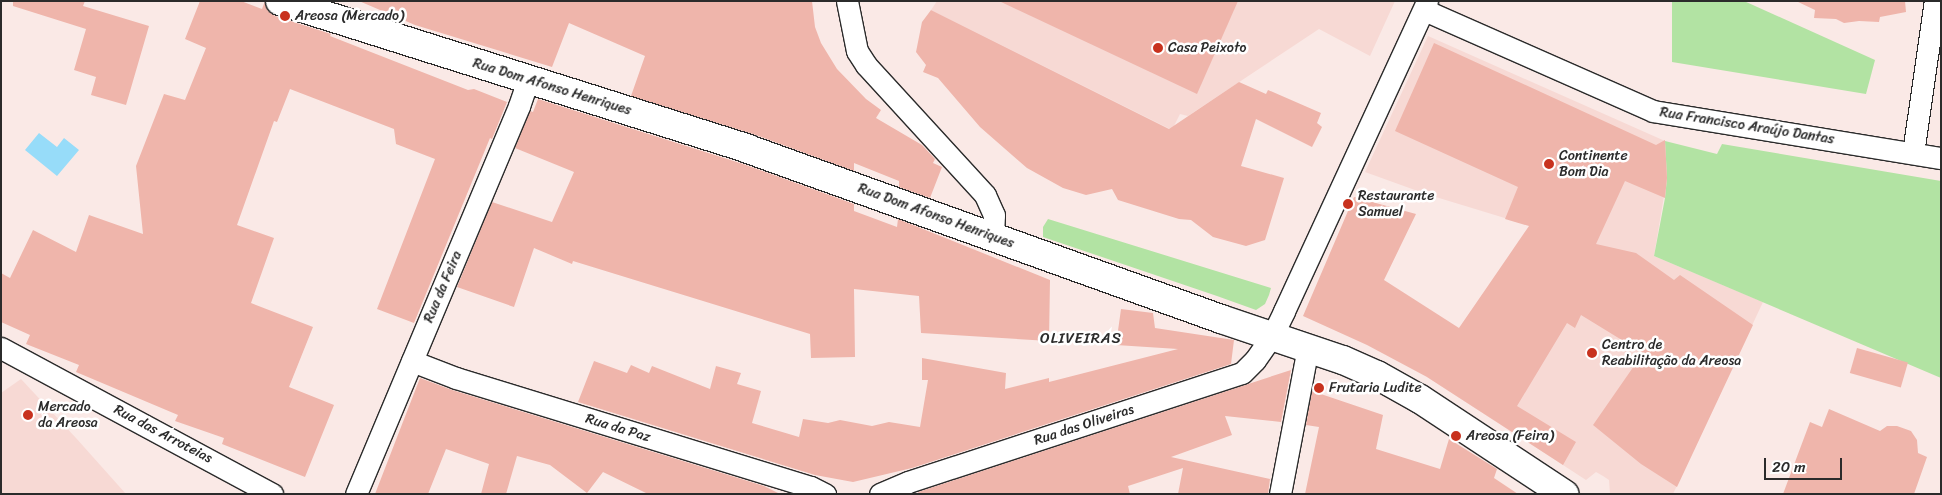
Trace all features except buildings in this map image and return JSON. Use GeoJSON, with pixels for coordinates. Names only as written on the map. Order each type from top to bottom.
{"type":"FeatureCollection","features":[{"type":"Feature","properties":{"kind":"main road","name":"Rua Dom Afonso Henriques"},"geometry":{"type":"LineString","coordinates":[[280,1],[748,149],[1272,336],[1308,347],[1377,375],[1420,399],[1564,494]]}},
{"type":"Feature","properties":{"kind":"street"},"geometry":{"type":"LineString","coordinates":[[847,1],[857,51],[866,65],[985,195],[994,215],[993,237]]}},
{"type":"Feature","properties":{"kind":"street"},"geometry":{"type":"LineString","coordinates":[[1913,153],[1935,1]]}},
{"type":"Feature","properties":{"kind":"street","name":"Rua Francisco Araújo Dantas"},"geometry":{"type":"LineString","coordinates":[[1426,5],[1653,111],[1941,158]]}},
{"type":"Feature","properties":{"kind":"street","name":"Rua das Oliveiras"},"geometry":{"type":"LineString","coordinates":[[880,494],[908,482],[1242,373],[1256,360],[1272,336],[1426,5]]}},
{"type":"Feature","properties":{"kind":"street","name":"Rua da Feira"},"geometry":{"type":"LineString","coordinates":[[356,494],[519,106],[528,80]]}},
{"type":"Feature","properties":{"kind":"street"},"geometry":{"type":"LineString","coordinates":[[1280,494],[1308,347]]}},
{"type":"Feature","properties":{"kind":"street","name":"Rua das Arroteias"},"geometry":{"type":"LineString","coordinates":[[1,348],[272,494]]}},
{"type":"Feature","properties":{"kind":"street","name":"Rua da Paz"},"geometry":{"type":"LineString","coordinates":[[412,361],[456,378],[811,486],[825,494]]}},
{"type":"Feature","properties":{"kind":"shaded area"},"geometry":{"type":"Polygon","coordinates":[[[937,1],[1395,1],[1370,56],[1319,29],[1188,116],[1180,114],[1172,130],[931,10],[937,1]]]}},
{"type":"Feature","properties":{"kind":"shaded area"},"geometry":{"type":"Polygon","coordinates":[[[1428,36],[1665,141],[1667,178],[1654,256],[1763,302],[1673,494],[1610,494],[1609,480],[1603,476],[1596,472],[1586,480],[1427,377],[1531,226],[1426,194],[1365,172],[1428,36]]]}},
{"type":"Feature","properties":{"kind":"shaded area","name":"Mercado da Areosa"},"geometry":{"type":"Polygon","coordinates":[[[21,379],[126,494],[1,494],[1,393],[21,379]]]}},
{"type":"Feature","properties":{"kind":"green space"},"geometry":{"type":"Polygon","coordinates":[[[1672,1],[1744,1],[1875,60],[1866,94],[1672,62],[1672,1]]]}},
{"type":"Feature","properties":{"kind":"green space"},"geometry":{"type":"Polygon","coordinates":[[[1665,141],[1717,154],[1722,144],[1941,181],[1941,378],[1654,256],[1667,178],[1665,141]]]}},
{"type":"Feature","properties":{"kind":"green space"},"geometry":{"type":"Polygon","coordinates":[[[1048,219],[1271,288],[1269,295],[1265,304],[1256,310],[1043,237],[1043,227],[1048,219]]]}},
{"type":"Feature","properties":{"kind":"water"},"geometry":{"type":"Polygon","coordinates":[[[39,133],[57,147],[64,138],[79,150],[57,176],[25,150],[39,133]]]}},
{"type":"Feature","properties":{"kind":"place","name":"Areosa (Mercado)"},"geometry":{"type":"Point","coordinates":[285,16]}},
{"type":"Feature","properties":{"kind":"place","name":"Casa Peixoto"},"geometry":{"type":"Point","coordinates":[1158,48]}},
{"type":"Feature","properties":{"kind":"place","name":"Continente Bom Dia"},"geometry":{"type":"Point","coordinates":[1549,164]}},
{"type":"Feature","properties":{"kind":"place","name":"Restaurante Samuel"},"geometry":{"type":"Point","coordinates":[1348,204]}},
{"type":"Feature","properties":{"kind":"place","name":"Centro de Reabilitação da Areosa"},"geometry":{"type":"Point","coordinates":[1592,353]}},
{"type":"Feature","properties":{"kind":"place","name":"Frutaria Ludite"},"geometry":{"type":"Point","coordinates":[1319,388]}},
{"type":"Feature","properties":{"kind":"place","name":"Mercado da Areosa"},"geometry":{"type":"Point","coordinates":[28,415]}},
{"type":"Feature","properties":{"kind":"place","name":"Areosa (Feira)"},"geometry":{"type":"Point","coordinates":[1456,436]}},
{"type":"Feature","properties":{"kind":"district","name":"OLIVEIRAS"},"geometry":{"type":"Point","coordinates":[1081,339]}}]}
